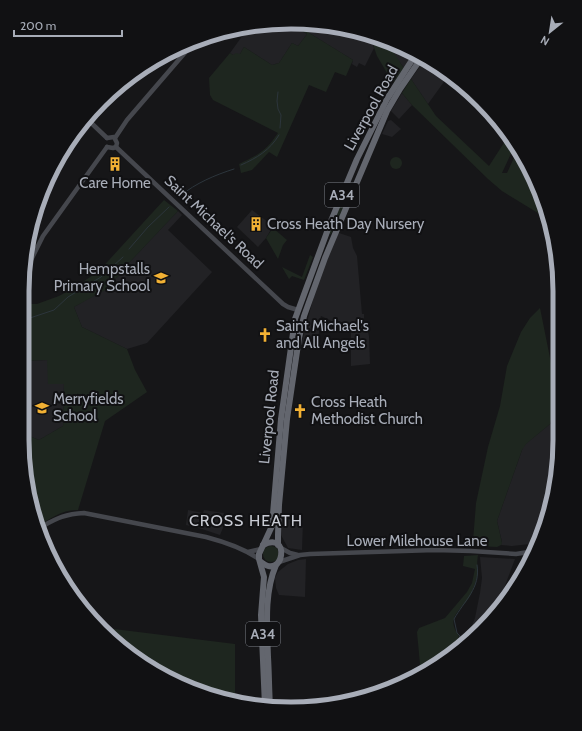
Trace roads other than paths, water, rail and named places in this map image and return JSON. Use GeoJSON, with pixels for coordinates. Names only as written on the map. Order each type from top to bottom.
{"type":"FeatureCollection","features":[{"type":"Feature","properties":{"kind":"highway","name":"Liverpool Road"},"geometry":{"type":"LineString","coordinates":[[280,546],[278,535],[279,505],[287,419],[299,338],[301,313],[331,221],[353,169],[372,129],[407,73],[413,59]]}},
{"type":"Feature","properties":{"kind":"highway","name":"Liverpool Road"},"geometry":{"type":"LineString","coordinates":[[407,73],[418,62]]}},
{"type":"Feature","properties":{"kind":"highway","name":"Liverpool Road"},"geometry":{"type":"LineString","coordinates":[[262,547],[272,526],[281,419],[293,331],[398,87]]}},
{"type":"Feature","properties":{"kind":"highway"},"geometry":{"type":"LineString","coordinates":[[353,169],[361,175]]}},
{"type":"Feature","properties":{"kind":"highway"},"geometry":{"type":"LineString","coordinates":[[273,542],[280,546],[282,555],[278,564],[267,566],[260,561],[262,547],[273,542]]}},
{"type":"Feature","properties":{"kind":"highway","name":"A34"},"geometry":{"type":"LineString","coordinates":[[260,561],[264,577],[261,615],[265,700]]}},
{"type":"Feature","properties":{"kind":"highway","name":"A34"},"geometry":{"type":"LineString","coordinates":[[270,701],[268,596],[270,580],[278,564]]}},
{"type":"Feature","properties":{"kind":"street"},"geometry":{"type":"LineString","coordinates":[[115,138],[131,115],[186,51]]}},
{"type":"Feature","properties":{"kind":"street"},"geometry":{"type":"LineString","coordinates":[[91,122],[107,138]]}},
{"type":"Feature","properties":{"kind":"street"},"geometry":{"type":"LineString","coordinates":[[107,138],[115,138]]}},
{"type":"Feature","properties":{"kind":"street"},"geometry":{"type":"LineString","coordinates":[[107,138],[105,143],[107,147]]}},
{"type":"Feature","properties":{"kind":"street"},"geometry":{"type":"LineString","coordinates":[[107,147],[111,149],[116,147],[117,143],[115,138]]}},
{"type":"Feature","properties":{"kind":"street"},"geometry":{"type":"LineString","coordinates":[[31,260],[43,236],[107,147]]}},
{"type":"Feature","properties":{"kind":"street","name":"Saint Michael's Road"},"geometry":{"type":"LineString","coordinates":[[116,147],[286,307],[301,313]]}},
{"type":"Feature","properties":{"kind":"street"},"geometry":{"type":"LineString","coordinates":[[44,526],[58,518],[71,514],[84,513],[222,541],[248,552],[260,561]]}},
{"type":"Feature","properties":{"kind":"street","name":"Lower Milehouse Lane"},"geometry":{"type":"LineString","coordinates":[[280,546],[290,553],[300,555],[435,550],[516,554],[528,552]]}},
{"type":"Feature","properties":{"kind":"street"},"geometry":{"type":"LineString","coordinates":[[248,552],[262,547]]}},
{"type":"Feature","properties":{"kind":"street","name":"Lower Milehouse Lane"},"geometry":{"type":"LineString","coordinates":[[278,564],[300,555]]}},
{"type":"Feature","properties":{"kind":"waterway"},"geometry":{"type":"LineString","coordinates":[[278,92],[278,109],[281,115],[280,128]]}},
{"type":"Feature","properties":{"kind":"waterway"},"geometry":{"type":"LineString","coordinates":[[241,165],[263,153],[272,145],[279,135]]}},
{"type":"Feature","properties":{"kind":"waterway"},"geometry":{"type":"LineString","coordinates":[[180,196],[206,180],[234,169]]}},
{"type":"Feature","properties":{"kind":"waterway"},"geometry":{"type":"LineString","coordinates":[[129,249],[148,227],[169,207]]}},
{"type":"Feature","properties":{"kind":"waterway"},"geometry":{"type":"LineString","coordinates":[[30,318],[54,310],[68,297],[101,277],[123,257]]}},
{"type":"Feature","properties":{"kind":"waterway"},"geometry":{"type":"LineString","coordinates":[[459,641],[460,636],[457,633],[454,619],[474,587],[478,573],[477,565]]}},
{"type":"Feature","properties":{"kind":"place","name":"Care Home"},"geometry":{"type":"Point","coordinates":[115,164]}},
{"type":"Feature","properties":{"kind":"place","name":"Cross Heath Day Nursery"},"geometry":{"type":"Point","coordinates":[256,224]}},
{"type":"Feature","properties":{"kind":"place","name":"Hempstalls Primary School"},"geometry":{"type":"Point","coordinates":[161,278]}},
{"type":"Feature","properties":{"kind":"place","name":"Saint Michael's and All Angels"},"geometry":{"type":"Point","coordinates":[265,335]}},
{"type":"Feature","properties":{"kind":"place","name":"Merryfields School"},"geometry":{"type":"Point","coordinates":[42,408]}},
{"type":"Feature","properties":{"kind":"place","name":"Cross Heath Methodist Church"},"geometry":{"type":"Point","coordinates":[300,411]}},
{"type":"Feature","properties":{"kind":"district","name":"CROSS HEATH"},"geometry":{"type":"Point","coordinates":[246,520]}}]}
